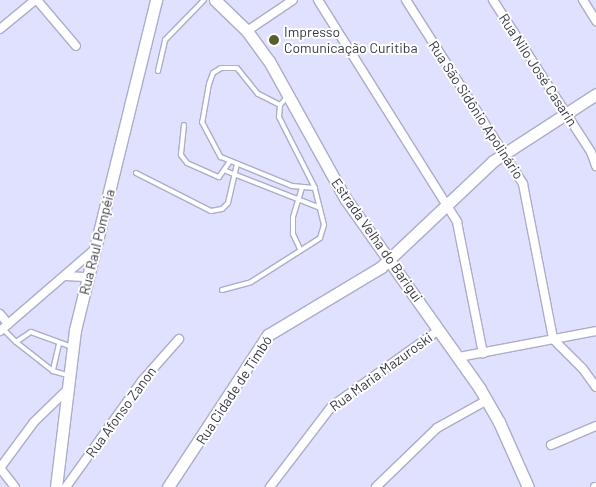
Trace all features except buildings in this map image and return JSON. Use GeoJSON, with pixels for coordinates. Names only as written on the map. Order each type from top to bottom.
{"type":"FeatureCollection","features":[{"type":"Feature","properties":{"kind":"main road","name":"Rua Raul Pompéia"},"geometry":{"type":"LineString","coordinates":[[56,487],[72,348],[94,250],[156,0]]}},
{"type":"Feature","properties":{"kind":"main road","name":"Estrada Velha do Barigui"},"geometry":{"type":"LineString","coordinates":[[215,0],[247,31],[289,95],[345,198],[459,357],[487,400],[528,487]]}},
{"type":"Feature","properties":{"kind":"main road","name":"Rua Cidade de Timbó"},"geometry":{"type":"LineString","coordinates":[[168,487],[268,335],[390,261],[504,153],[596,94]]}},
{"type":"Feature","properties":{"kind":"street"},"geometry":{"type":"LineString","coordinates":[[0,28],[36,0],[76,46]]}},
{"type":"Feature","properties":{"kind":"street"},"geometry":{"type":"LineString","coordinates":[[247,31],[293,0]]}},
{"type":"Feature","properties":{"kind":"street"},"geometry":{"type":"LineString","coordinates":[[318,0],[448,205],[459,230],[484,353]]}},
{"type":"Feature","properties":{"kind":"street","name":"Rua São Sidônio Apolinário"},"geometry":{"type":"LineString","coordinates":[[406,0],[504,153],[526,191],[553,339]]}},
{"type":"Feature","properties":{"kind":"street","name":"Rua Nilo José Casarin"},"geometry":{"type":"LineString","coordinates":[[493,0],[591,152],[596,166]]}},
{"type":"Feature","properties":{"kind":"street"},"geometry":{"type":"LineString","coordinates":[[582,0],[596,21]]}},
{"type":"Feature","properties":{"kind":"street"},"geometry":{"type":"LineString","coordinates":[[0,314],[4,328],[94,250]]}},
{"type":"Feature","properties":{"kind":"street"},"geometry":{"type":"LineString","coordinates":[[66,276],[88,277]]}},
{"type":"Feature","properties":{"kind":"street","name":"Rua Maria Mazuroski"},"geometry":{"type":"LineString","coordinates":[[270,487],[332,406],[439,330]]}},
{"type":"Feature","properties":{"kind":"street"},"geometry":{"type":"LineString","coordinates":[[459,357],[596,331]]}},
{"type":"Feature","properties":{"kind":"street","name":"Rua Afonso Zanon"},"geometry":{"type":"LineString","coordinates":[[66,487],[142,381],[179,339]]}},
{"type":"Feature","properties":{"kind":"street"},"geometry":{"type":"LineString","coordinates":[[553,339],[577,362],[596,387]]}},
{"type":"Feature","properties":{"kind":"street"},"geometry":{"type":"LineString","coordinates":[[15,487],[0,468],[34,422],[66,391]]}},
{"type":"Feature","properties":{"kind":"street"},"geometry":{"type":"LineString","coordinates":[[376,487],[437,428],[487,400]]}},
{"type":"Feature","properties":{"kind":"street"},"geometry":{"type":"LineString","coordinates":[[550,445],[596,426]]}},
{"type":"Feature","properties":{"kind":"lane"},"geometry":{"type":"LineString","coordinates":[[158,71],[164,40],[204,0]]}},
{"type":"Feature","properties":{"kind":"lane"},"geometry":{"type":"LineString","coordinates":[[280,105],[251,87],[237,68],[221,68],[213,73],[202,122],[211,144],[221,157],[302,188],[315,188]]}},
{"type":"Feature","properties":{"kind":"lane"},"geometry":{"type":"LineString","coordinates":[[222,290],[251,282],[283,264],[300,249],[320,238],[324,225],[318,207],[315,188],[282,125],[280,105],[289,95]]}},
{"type":"Feature","properties":{"kind":"lane"},"geometry":{"type":"LineString","coordinates":[[184,125],[183,158],[216,177],[226,171],[230,161]]}},
{"type":"Feature","properties":{"kind":"lane"},"geometry":{"type":"LineString","coordinates":[[136,174],[211,211],[222,209],[228,203],[237,164]]}},
{"type":"Feature","properties":{"kind":"lane"},"geometry":{"type":"LineString","coordinates":[[226,171],[299,202],[318,207]]}},
{"type":"Feature","properties":{"kind":"lane"},"geometry":{"type":"LineString","coordinates":[[300,249],[293,234],[293,217],[302,188]]}},
{"type":"Feature","properties":{"kind":"lane"},"geometry":{"type":"LineString","coordinates":[[4,328],[16,342],[53,371],[68,376]]}},
{"type":"Feature","properties":{"kind":"lane"},"geometry":{"type":"LineString","coordinates":[[16,342],[31,332],[72,348]]}},
{"type":"Feature","properties":{"kind":"lane"},"geometry":{"type":"LineString","coordinates":[[53,371],[59,344]]}},
{"type":"Feature","properties":{"kind":"place","name":"Impresso Comunicação Curitiba"},"geometry":{"type":"Point","coordinates":[274,40]}}]}
